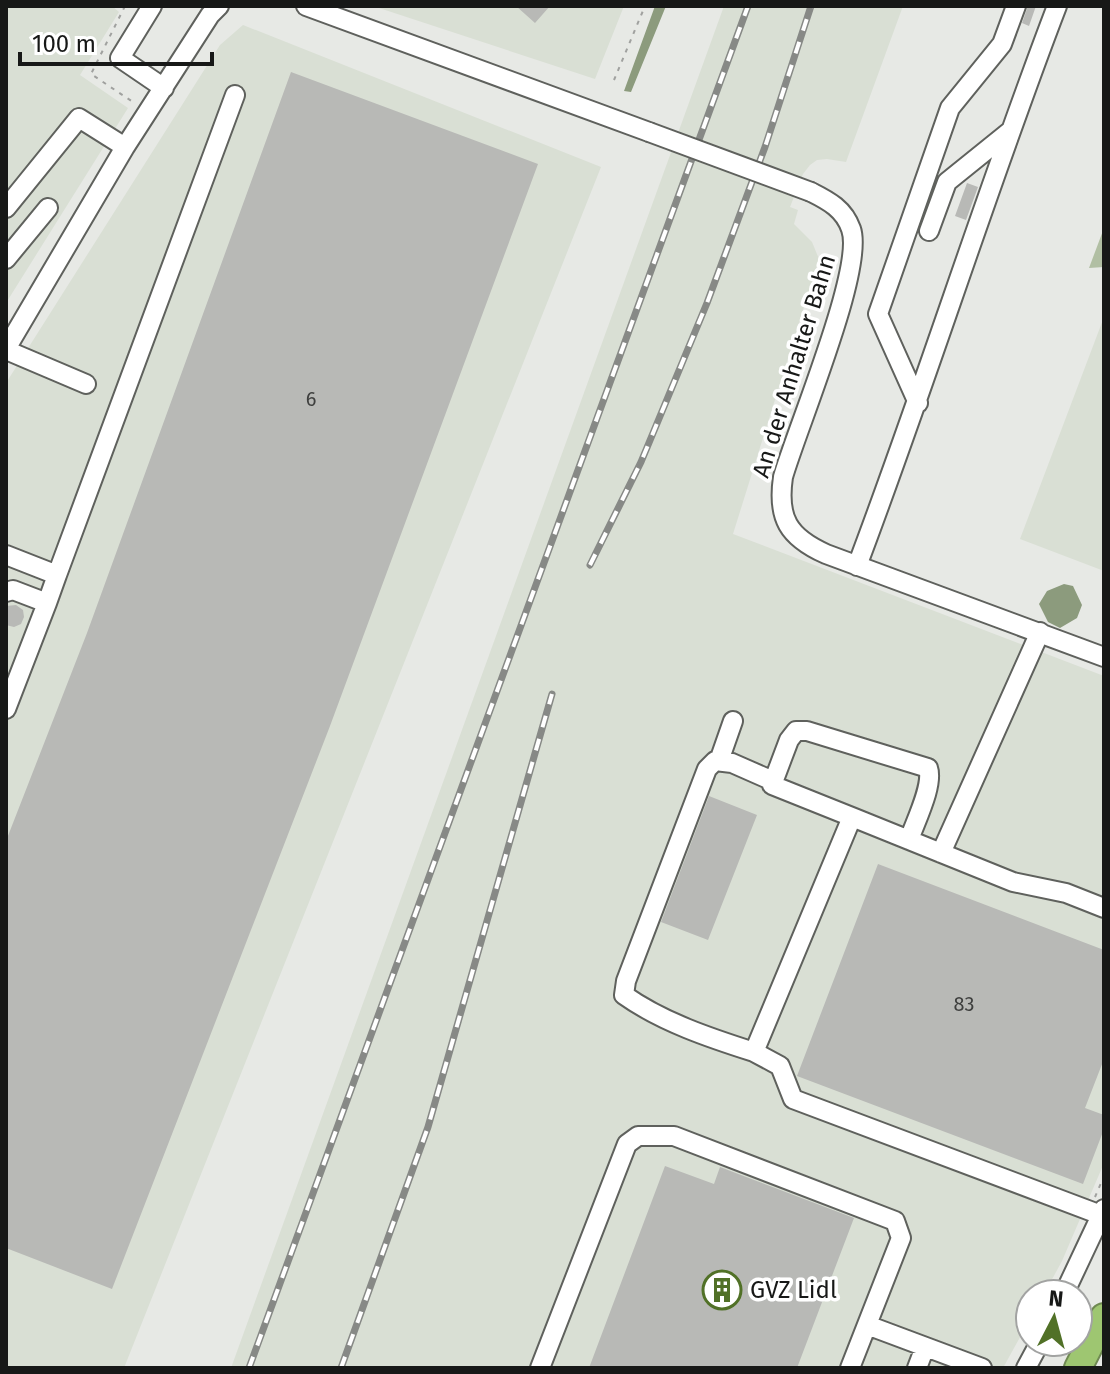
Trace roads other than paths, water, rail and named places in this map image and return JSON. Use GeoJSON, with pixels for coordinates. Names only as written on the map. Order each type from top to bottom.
{"type":"FeatureCollection","features":[{"type":"Feature","properties":{"kind":"highway"},"geometry":{"type":"LineString","coordinates":[[1078,1368],[1104,1317]]}},
{"type":"Feature","properties":{"kind":"street"},"geometry":{"type":"LineString","coordinates":[[152,6],[120,58],[164,88]]}},
{"type":"Feature","properties":{"kind":"street"},"geometry":{"type":"LineString","coordinates":[[86,384],[6,349],[125,147],[210,15],[219,6]]}},
{"type":"Feature","properties":{"kind":"street","name":"An der Anhalter Bahn"},"geometry":{"type":"LineString","coordinates":[[306,6],[811,192],[838,207],[852,229],[854,245],[845,291],[783,477],[781,507],[785,521],[803,542],[857,566],[1104,657]]}},
{"type":"Feature","properties":{"kind":"street"},"geometry":{"type":"LineString","coordinates":[[918,403],[878,314],[950,108],[1002,44],[1016,6]]}},
{"type":"Feature","properties":{"kind":"street"},"geometry":{"type":"LineString","coordinates":[[857,566],[918,403],[1009,132],[1057,6]]}},
{"type":"Feature","properties":{"kind":"street"},"geometry":{"type":"LineString","coordinates":[[6,709],[235,95]]}},
{"type":"Feature","properties":{"kind":"street"},"geometry":{"type":"LineString","coordinates":[[6,208],[79,118],[125,147]]}},
{"type":"Feature","properties":{"kind":"street"},"geometry":{"type":"LineString","coordinates":[[929,231],[947,182],[1009,132]]}},
{"type":"Feature","properties":{"kind":"street"},"geometry":{"type":"LineString","coordinates":[[6,259],[48,208]]}},
{"type":"Feature","properties":{"kind":"street"},"geometry":{"type":"LineString","coordinates":[[6,555],[57,575]]}},
{"type":"Feature","properties":{"kind":"street"},"geometry":{"type":"LineString","coordinates":[[6,592],[13,590],[47,603]]}},
{"type":"Feature","properties":{"kind":"street"},"geometry":{"type":"LineString","coordinates":[[941,853],[1040,632]]}},
{"type":"Feature","properties":{"kind":"street"},"geometry":{"type":"LineString","coordinates":[[719,761],[733,721]]}},
{"type":"Feature","properties":{"kind":"street"},"geometry":{"type":"LineString","coordinates":[[909,840],[931,776],[928,768],[807,731],[796,731],[789,740],[772,785],[1013,882],[1066,893],[1104,908]]}},
{"type":"Feature","properties":{"kind":"street"},"geometry":{"type":"LineString","coordinates":[[773,781],[732,763],[715,761],[707,769],[626,981],[624,995],[708,1037],[754,1052],[780,1066],[793,1099],[1099,1208],[1071,1278]]}},
{"type":"Feature","properties":{"kind":"street"},"geometry":{"type":"LineString","coordinates":[[754,1052],[852,817]]}},
{"type":"Feature","properties":{"kind":"street"},"geometry":{"type":"LineString","coordinates":[[540,1368],[627,1144],[638,1136],[674,1136],[895,1221],[901,1238],[850,1368]]}},
{"type":"Feature","properties":{"kind":"street"},"geometry":{"type":"LineString","coordinates":[[867,1325],[982,1368]]}},
{"type":"Feature","properties":{"kind":"street"},"geometry":{"type":"LineString","coordinates":[[917,1368],[925,1347]]}},
{"type":"Feature","properties":{"kind":"railway"},"geometry":{"type":"LineString","coordinates":[[249,1368],[748,6]]}},
{"type":"Feature","properties":{"kind":"railway"},"geometry":{"type":"LineString","coordinates":[[590,565],[641,462],[707,303],[765,147],[811,6]]}},
{"type":"Feature","properties":{"kind":"railway"},"geometry":{"type":"LineString","coordinates":[[341,1368],[428,1127],[552,694]]}},
{"type":"Feature","properties":{"kind":"place","name":"GVZ Lidl"},"geometry":{"type":"Point","coordinates":[722,1290]}}]}
